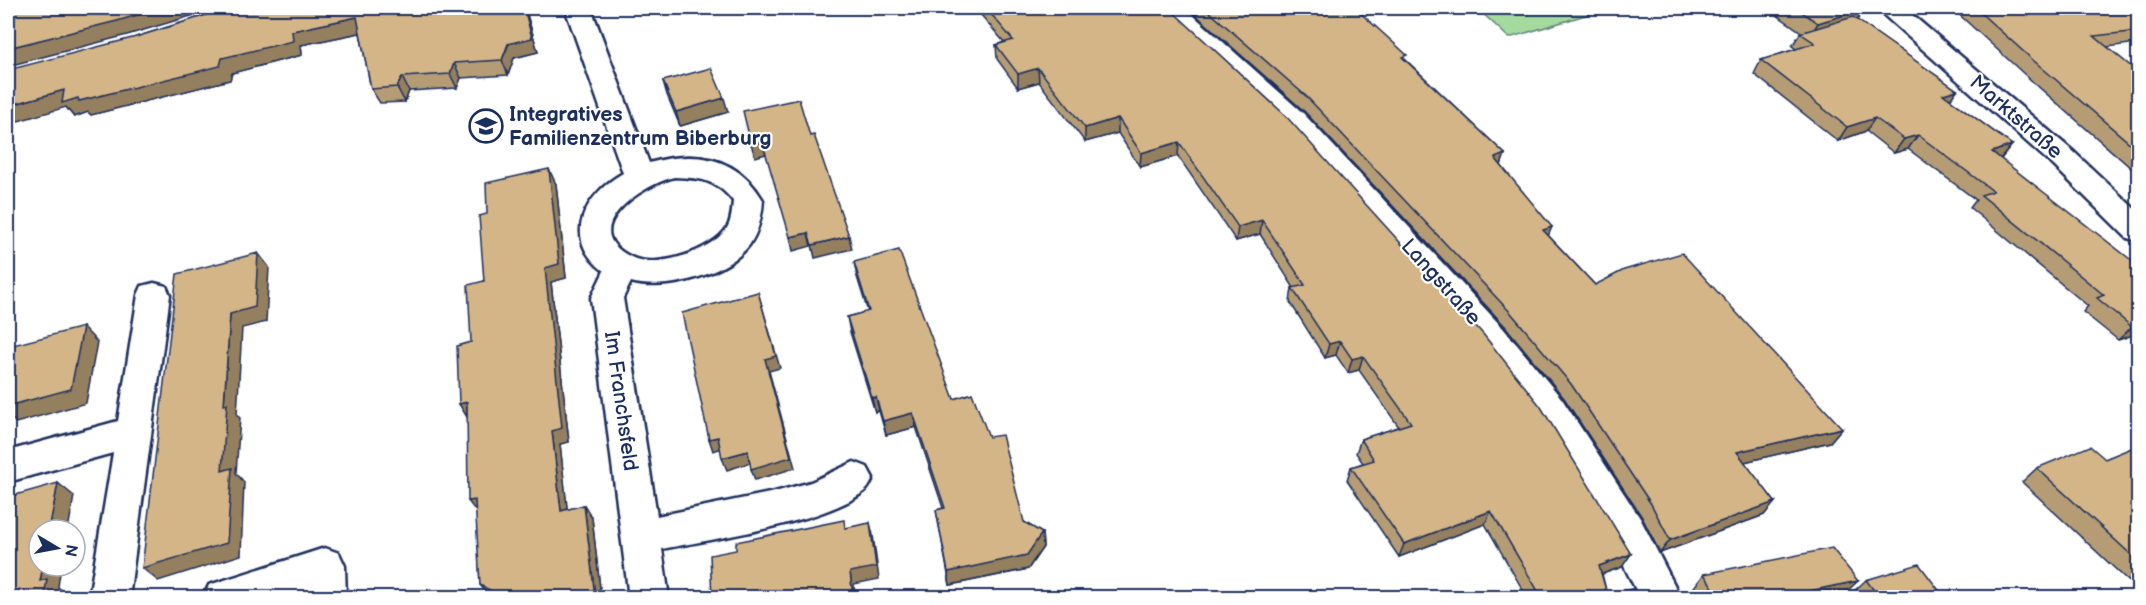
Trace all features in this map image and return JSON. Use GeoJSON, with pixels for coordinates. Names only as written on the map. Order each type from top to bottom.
{"type":"FeatureCollection","features":[{"type":"Feature","properties":{"kind":"street"},"geometry":{"type":"LineString","coordinates":[[578,8],[639,177]]}},
{"type":"Feature","properties":{"kind":"street","name":"Langstraße"},"geometry":{"type":"LineString","coordinates":[[1170,8],[1293,120],[1491,337],[1549,409],[1626,530],[1661,597]]}},
{"type":"Feature","properties":{"kind":"street","name":"Marktstraße"},"geometry":{"type":"LineString","coordinates":[[1889,8],[2064,159],[2139,230]]}},
{"type":"Feature","properties":{"kind":"street"},"geometry":{"type":"LineString","coordinates":[[674,167],[707,168],[734,180],[748,200],[745,224],[726,249],[694,266],[656,273],[622,267],[603,254],[594,234],[599,213],[615,193],[639,177],[674,167]]}},
{"type":"Feature","properties":{"kind":"street","name":"Im Franchsfeld"},"geometry":{"type":"LineString","coordinates":[[622,267],[607,298],[649,597]]}},
{"type":"Feature","properties":{"kind":"street"},"geometry":{"type":"LineString","coordinates":[[109,597],[154,295]]}},
{"type":"Feature","properties":{"kind":"street"},"geometry":{"type":"LineString","coordinates":[[8,466],[134,432]]}},
{"type":"Feature","properties":{"kind":"street"},"geometry":{"type":"LineString","coordinates":[[639,537],[776,509],[820,496],[854,478]]}},
{"type":"Feature","properties":{"kind":"street"},"geometry":{"type":"LineString","coordinates":[[223,597],[326,566],[326,597]]}},
{"type":"Feature","properties":{"kind":"green space"},"geometry":{"type":"Polygon","coordinates":[[[1477,8],[1609,8],[1509,38],[1477,8]]]}},
{"type":"Feature","properties":{"kind":"building"},"geometry":{"type":"Polygon","coordinates":[[[8,8],[161,8],[8,48],[8,8]]]}},
{"type":"Feature","properties":{"kind":"building"},"geometry":{"type":"Polygon","coordinates":[[[229,8],[524,8],[532,38],[508,44],[502,60],[454,63],[450,74],[402,77],[397,87],[371,89],[357,17],[292,31],[293,41],[222,58],[220,66],[79,101],[78,98],[62,103],[64,90],[8,106],[8,70],[136,37],[229,8]]]}},
{"type":"Feature","properties":{"kind":"building"},"geometry":{"type":"Polygon","coordinates":[[[986,8],[1169,8],[1284,114],[1483,334],[1541,407],[1631,554],[1599,566],[1607,594],[1632,589],[1634,597],[1504,597],[1508,594],[1538,591],[1491,511],[1404,544],[1351,467],[1374,460],[1361,439],[1411,423],[1363,356],[1352,359],[1340,341],[1329,344],[1292,288],[1305,285],[1262,220],[1238,227],[1179,142],[1141,153],[1118,118],[1085,128],[1038,68],[1018,74],[996,45],[1013,40],[986,8]]]}},
{"type":"Feature","properties":{"kind":"building"},"geometry":{"type":"Polygon","coordinates":[[[1205,8],[1355,8],[1407,55],[1402,57],[1505,154],[1495,158],[1552,227],[1543,230],[1595,285],[1624,270],[1682,253],[1842,428],[1737,452],[1775,502],[1670,540],[1651,504],[1571,384],[1511,313],[1307,97],[1205,8]]]}},
{"type":"Feature","properties":{"kind":"building"},"geometry":{"type":"Polygon","coordinates":[[[1796,8],[1862,8],[1864,9],[1818,23],[1796,8]]]}},
{"type":"Feature","properties":{"kind":"building"},"geometry":{"type":"Polygon","coordinates":[[[1975,8],[2121,8],[2139,21],[2139,31],[2094,36],[2139,73],[2139,151],[2034,61],[1975,8]]]}},
{"type":"Feature","properties":{"kind":"building"},"geometry":{"type":"Polygon","coordinates":[[[1853,17],[1957,90],[1943,94],[2012,145],[1992,152],[2139,266],[2139,324],[2132,327],[2097,298],[2104,295],[1981,195],[1993,191],[1918,135],[1904,139],[1875,118],[1847,127],[1761,60],[1815,43],[1800,33],[1853,17]]]}},
{"type":"Feature","properties":{"kind":"building"},"geometry":{"type":"Polygon","coordinates":[[[711,68],[724,98],[676,112],[663,81],[711,68]]]}},
{"type":"Feature","properties":{"kind":"building"},"geometry":{"type":"Polygon","coordinates":[[[799,99],[810,136],[814,135],[849,236],[812,245],[808,233],[790,237],[762,141],[751,144],[743,111],[799,99]]]}},
{"type":"Feature","properties":{"kind":"building"},"geometry":{"type":"Polygon","coordinates":[[[549,169],[559,264],[545,268],[562,428],[552,431],[561,511],[584,505],[595,597],[503,597],[480,585],[475,500],[468,501],[467,402],[459,404],[457,346],[471,342],[468,285],[484,281],[479,216],[487,214],[486,183],[549,169]]]}},
{"type":"Feature","properties":{"kind":"building"},"geometry":{"type":"Polygon","coordinates":[[[899,250],[954,399],[972,393],[989,437],[1002,435],[1024,522],[1042,533],[1027,555],[948,572],[936,510],[945,508],[913,413],[883,421],[876,397],[872,398],[847,317],[869,311],[854,262],[899,250]]]}},
{"type":"Feature","properties":{"kind":"building"},"geometry":{"type":"Polygon","coordinates":[[[258,253],[255,307],[230,314],[222,471],[232,468],[227,543],[142,568],[177,274],[258,253]]]}},
{"type":"Feature","properties":{"kind":"building"},"geometry":{"type":"Polygon","coordinates":[[[758,292],[776,356],[765,359],[791,457],[751,469],[748,451],[722,458],[718,437],[709,439],[682,313],[758,292]]]}},
{"type":"Feature","properties":{"kind":"building"},"geometry":{"type":"Polygon","coordinates":[[[83,327],[71,389],[8,406],[8,370],[13,345],[83,327]]]}},
{"type":"Feature","properties":{"kind":"building"},"geometry":{"type":"Polygon","coordinates":[[[2139,445],[2139,562],[2037,468],[2090,446],[2105,459],[2139,445]]]}},
{"type":"Feature","properties":{"kind":"building"},"geometry":{"type":"Polygon","coordinates":[[[58,483],[51,518],[27,518],[27,578],[41,578],[40,581],[47,579],[44,597],[8,597],[8,497],[58,483]]]}},
{"type":"Feature","properties":{"kind":"building"},"geometry":{"type":"Polygon","coordinates":[[[844,520],[845,528],[870,523],[876,567],[850,572],[853,597],[712,597],[710,555],[736,550],[736,542],[844,520]]]}},
{"type":"Feature","properties":{"kind":"building"},"geometry":{"type":"Polygon","coordinates":[[[1832,548],[1858,581],[1784,597],[1719,597],[1704,574],[1832,548]]]}},
{"type":"Feature","properties":{"kind":"building"},"geometry":{"type":"Polygon","coordinates":[[[1919,564],[1944,597],[1879,597],[1866,580],[1919,564]]]}},
{"type":"Feature","properties":{"kind":"place","name":"Integratives Familienzentrum Biberburg"},"geometry":{"type":"Point","coordinates":[486,126]}}]}
